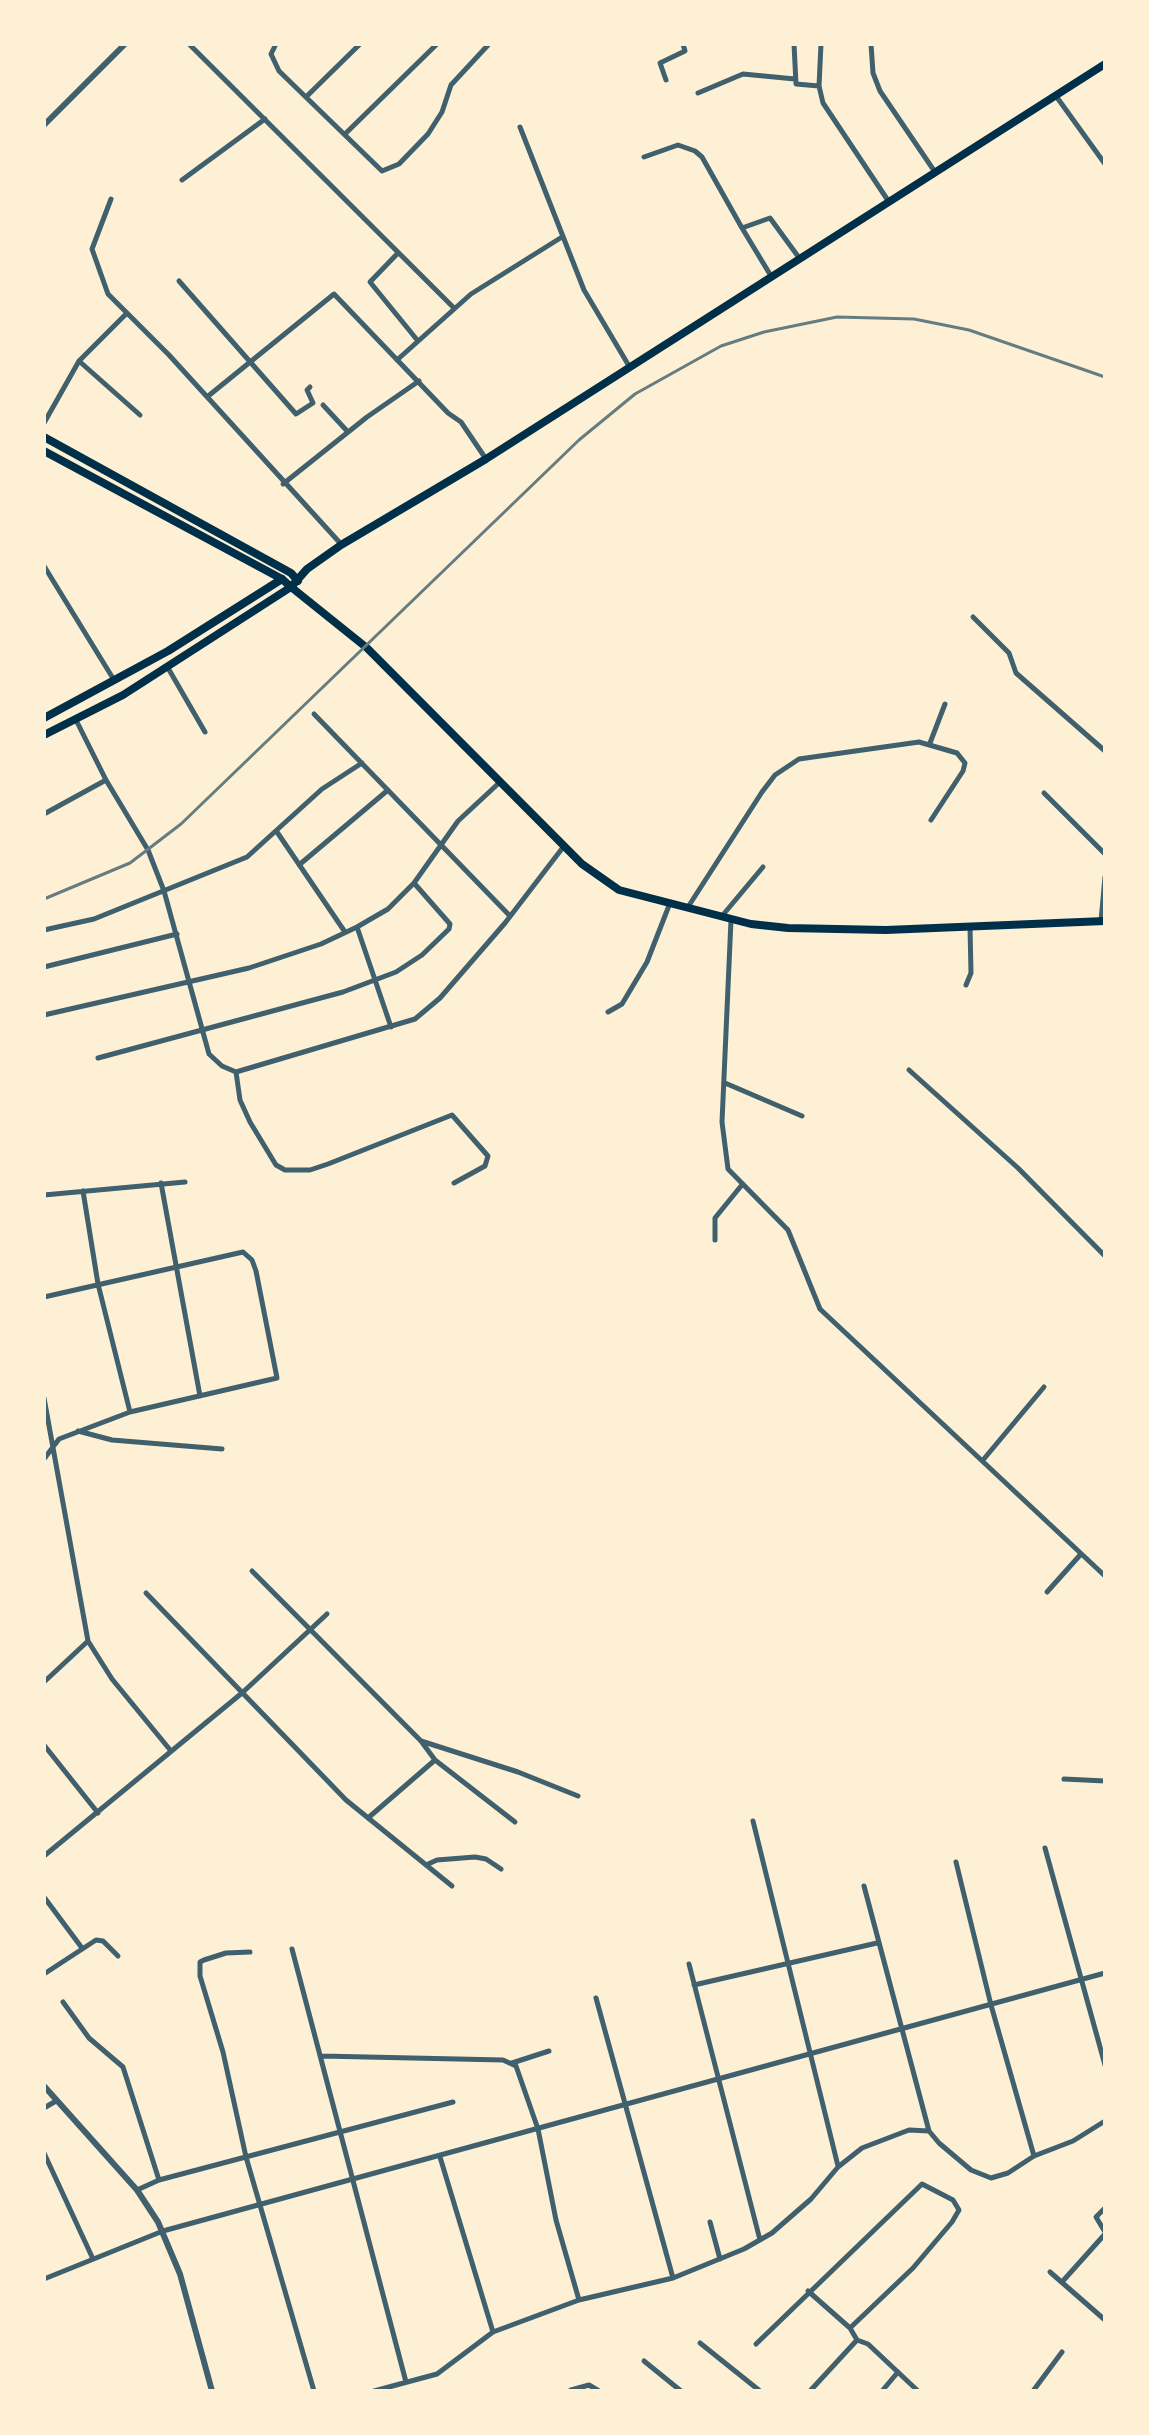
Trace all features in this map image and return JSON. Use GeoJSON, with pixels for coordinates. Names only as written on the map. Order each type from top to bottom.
{"type":"FeatureCollection","features":[{"type":"Feature","properties":{"kind":"main road"},"geometry":{"type":"LineString","coordinates":[[44,735],[168,668],[294,584],[307,569],[341,545],[486,459],[1105,64]]}},
{"type":"Feature","properties":{"kind":"main road"},"geometry":{"type":"LineString","coordinates":[[44,437],[291,573],[294,584]]}},
{"type":"Feature","properties":{"kind":"main road"},"geometry":{"type":"LineString","coordinates":[[44,451],[294,584],[367,648],[564,846],[603,882],[619,890],[726,917],[788,928],[970,927],[1103,922]]}},
{"type":"Feature","properties":{"kind":"main road"},"geometry":{"type":"LineString","coordinates":[[44,718],[201,632],[291,573],[307,569]]}},
{"type":"Feature","properties":{"kind":"street"},"geometry":{"type":"LineString","coordinates":[[44,125],[125,44]]}},
{"type":"Feature","properties":{"kind":"street"},"geometry":{"type":"LineString","coordinates":[[276,44],[271,54],[273,63],[379,170],[388,171],[399,164],[435,125],[451,85],[466,65],[489,44]]}},
{"type":"Feature","properties":{"kind":"street"},"geometry":{"type":"LineString","coordinates":[[307,96],[360,44]]}},
{"type":"Feature","properties":{"kind":"street"},"geometry":{"type":"LineString","coordinates":[[345,134],[437,44]]}},
{"type":"Feature","properties":{"kind":"street"},"geometry":{"type":"LineString","coordinates":[[666,80],[660,63],[685,51],[683,44]]}},
{"type":"Feature","properties":{"kind":"street"},"geometry":{"type":"LineString","coordinates":[[794,44],[798,86],[819,86]]}},
{"type":"Feature","properties":{"kind":"street"},"geometry":{"type":"LineString","coordinates":[[821,44],[819,86],[829,114],[890,203]]}},
{"type":"Feature","properties":{"kind":"street"},"geometry":{"type":"LineString","coordinates":[[871,44],[873,73],[880,91],[935,173]]}},
{"type":"Feature","properties":{"kind":"street"},"geometry":{"type":"LineString","coordinates":[[193,45],[454,308]]}},
{"type":"Feature","properties":{"kind":"street"},"geometry":{"type":"LineString","coordinates":[[698,93],[743,74],[795,79]]}},
{"type":"Feature","properties":{"kind":"street"},"geometry":{"type":"LineString","coordinates":[[1055,95],[1105,164]]}},
{"type":"Feature","properties":{"kind":"street"},"geometry":{"type":"LineString","coordinates":[[182,180],[265,119]]}},
{"type":"Feature","properties":{"kind":"street"},"geometry":{"type":"LineString","coordinates":[[520,127],[584,290],[629,366]]}},
{"type":"Feature","properties":{"kind":"street"},"geometry":{"type":"LineString","coordinates":[[644,157],[678,145],[702,157],[772,277]]}},
{"type":"Feature","properties":{"kind":"street"},"geometry":{"type":"LineString","coordinates":[[111,199],[92,249],[108,294],[207,397],[341,545]]}},
{"type":"Feature","properties":{"kind":"street"},"geometry":{"type":"LineString","coordinates":[[742,228],[770,218],[800,259]]}},
{"type":"Feature","properties":{"kind":"street"},"geometry":{"type":"LineString","coordinates":[[397,360],[454,308],[562,237]]}},
{"type":"Feature","properties":{"kind":"street"},"geometry":{"type":"LineString","coordinates":[[398,253],[370,282],[418,341]]}},
{"type":"Feature","properties":{"kind":"street"},"geometry":{"type":"LineString","coordinates":[[179,281],[296,414],[313,403],[307,390],[310,387]]}},
{"type":"Feature","properties":{"kind":"street"},"geometry":{"type":"LineString","coordinates":[[207,397],[334,294],[345,301],[397,360],[461,422],[486,459]]}},
{"type":"Feature","properties":{"kind":"street"},"geometry":{"type":"LineString","coordinates":[[44,423],[79,361],[126,314]]}},
{"type":"Feature","properties":{"kind":"street"},"geometry":{"type":"LineString","coordinates":[[79,361],[140,415]]}},
{"type":"Feature","properties":{"kind":"street"},"geometry":{"type":"LineString","coordinates":[[283,484],[419,381]]}},
{"type":"Feature","properties":{"kind":"street"},"geometry":{"type":"LineString","coordinates":[[323,405],[348,432]]}},
{"type":"Feature","properties":{"kind":"street"},"geometry":{"type":"LineString","coordinates":[[44,566],[115,681]]}},
{"type":"Feature","properties":{"kind":"street"},"geometry":{"type":"LineString","coordinates":[[973,617],[1009,653],[1016,673],[1105,751]]}},
{"type":"Feature","properties":{"kind":"street"},"geometry":{"type":"LineString","coordinates":[[168,668],[205,732]]}},
{"type":"Feature","properties":{"kind":"street"},"geometry":{"type":"LineString","coordinates":[[930,743],[945,704]]}},
{"type":"Feature","properties":{"kind":"street"},"geometry":{"type":"LineString","coordinates":[[314,714],[510,916]]}},
{"type":"Feature","properties":{"kind":"street"},"geometry":{"type":"LineString","coordinates":[[76,719],[106,780],[148,850],[164,891],[188,982],[214,1060],[236,1072],[270,1059],[307,1053],[415,1019],[440,998],[510,916],[564,846]]}},
{"type":"Feature","properties":{"kind":"street"},"geometry":{"type":"LineString","coordinates":[[687,908],[762,792],[790,763],[883,747],[930,743],[957,753],[965,763],[931,820]]}},
{"type":"Feature","properties":{"kind":"street"},"geometry":{"type":"LineString","coordinates":[[44,930],[80,923],[247,857],[322,789],[362,763]]}},
{"type":"Feature","properties":{"kind":"street"},"geometry":{"type":"LineString","coordinates":[[44,814],[106,780]]}},
{"type":"Feature","properties":{"kind":"street"},"geometry":{"type":"LineString","coordinates":[[44,1015],[249,968],[357,927],[388,909],[414,883],[458,821],[500,782]]}},
{"type":"Feature","properties":{"kind":"street"},"geometry":{"type":"LineString","coordinates":[[299,865],[388,790]]}},
{"type":"Feature","properties":{"kind":"street"},"geometry":{"type":"LineString","coordinates":[[1044,793],[1105,854]]}},
{"type":"Feature","properties":{"kind":"street"},"geometry":{"type":"LineString","coordinates":[[277,832],[345,932]]}},
{"type":"Feature","properties":{"kind":"street"},"geometry":{"type":"LineString","coordinates":[[763,867],[726,917],[725,1162],[741,1186],[788,1230],[820,1309],[1105,1576]]}},
{"type":"Feature","properties":{"kind":"street"},"geometry":{"type":"LineString","coordinates":[[1103,922],[1101,892],[1105,877]]}},
{"type":"Feature","properties":{"kind":"street"},"geometry":{"type":"LineString","coordinates":[[98,1058],[343,992],[396,972],[422,955],[449,929],[450,924],[414,883]]}},
{"type":"Feature","properties":{"kind":"street"},"geometry":{"type":"LineString","coordinates":[[608,1012],[622,1004],[647,962],[670,903]]}},
{"type":"Feature","properties":{"kind":"street"},"geometry":{"type":"LineString","coordinates":[[357,927],[391,1027]]}},
{"type":"Feature","properties":{"kind":"street"},"geometry":{"type":"LineString","coordinates":[[966,985],[971,973],[970,927]]}},
{"type":"Feature","properties":{"kind":"street"},"geometry":{"type":"LineString","coordinates":[[44,967],[177,934]]}},
{"type":"Feature","properties":{"kind":"street"},"geometry":{"type":"LineString","coordinates":[[909,1070],[1018,1168],[1105,1256]]}},
{"type":"Feature","properties":{"kind":"street"},"geometry":{"type":"LineString","coordinates":[[236,1072],[240,1100],[250,1122],[276,1165],[285,1170],[319,1167],[447,1116],[456,1116],[488,1156],[485,1166],[454,1183]]}},
{"type":"Feature","properties":{"kind":"street"},"geometry":{"type":"LineString","coordinates":[[725,1083],[802,1116]]}},
{"type":"Feature","properties":{"kind":"street"},"geometry":{"type":"LineString","coordinates":[[44,1195],[185,1182]]}},
{"type":"Feature","properties":{"kind":"street"},"geometry":{"type":"LineString","coordinates":[[161,1183],[200,1396]]}},
{"type":"Feature","properties":{"kind":"street"},"geometry":{"type":"LineString","coordinates":[[715,1240],[715,1218],[741,1186]]}},
{"type":"Feature","properties":{"kind":"street"},"geometry":{"type":"LineString","coordinates":[[83,1191],[98,1284],[130,1412]]}},
{"type":"Feature","properties":{"kind":"street"},"geometry":{"type":"LineString","coordinates":[[44,1297],[243,1252],[252,1260],[256,1271],[277,1378],[130,1412],[77,1431],[54,1443],[44,1459]]}},
{"type":"Feature","properties":{"kind":"street"},"geometry":{"type":"LineString","coordinates":[[983,1460],[1044,1387]]}},
{"type":"Feature","properties":{"kind":"street"},"geometry":{"type":"LineString","coordinates":[[44,1398],[88,1641],[112,1679],[171,1751]]}},
{"type":"Feature","properties":{"kind":"street"},"geometry":{"type":"LineString","coordinates":[[77,1431],[112,1440],[222,1449]]}},
{"type":"Feature","properties":{"kind":"street"},"geometry":{"type":"LineString","coordinates":[[1047,1592],[1081,1554]]}},
{"type":"Feature","properties":{"kind":"street"},"geometry":{"type":"LineString","coordinates":[[252,1571],[421,1741],[435,1760],[515,1822]]}},
{"type":"Feature","properties":{"kind":"street"},"geometry":{"type":"LineString","coordinates":[[146,1593],[368,1818],[452,1886]]}},
{"type":"Feature","properties":{"kind":"street"},"geometry":{"type":"LineString","coordinates":[[44,1856],[242,1693],[327,1614]]}},
{"type":"Feature","properties":{"kind":"street"},"geometry":{"type":"LineString","coordinates":[[44,1682],[88,1641]]}},
{"type":"Feature","properties":{"kind":"street"},"geometry":{"type":"LineString","coordinates":[[421,1741],[518,1772],[578,1796]]}},
{"type":"Feature","properties":{"kind":"street"},"geometry":{"type":"LineString","coordinates":[[44,1745],[98,1813]]}},
{"type":"Feature","properties":{"kind":"street"},"geometry":{"type":"LineString","coordinates":[[368,1818],[435,1760]]}},
{"type":"Feature","properties":{"kind":"street"},"geometry":{"type":"LineString","coordinates":[[1064,1779],[1105,1781]]}},
{"type":"Feature","properties":{"kind":"street"},"geometry":{"type":"LineString","coordinates":[[753,1821],[838,2167]]}},
{"type":"Feature","properties":{"kind":"street"},"geometry":{"type":"LineString","coordinates":[[1045,1848],[1079,1980],[1105,2065]]}},
{"type":"Feature","properties":{"kind":"street"},"geometry":{"type":"LineString","coordinates":[[426,1865],[437,1860],[475,1857],[486,1859],[501,1869]]}},
{"type":"Feature","properties":{"kind":"street"},"geometry":{"type":"LineString","coordinates":[[956,1862],[991,2005],[1034,2156]]}},
{"type":"Feature","properties":{"kind":"street"},"geometry":{"type":"LineString","coordinates":[[864,1886],[899,2028],[929,2131],[963,2164],[984,2177],[1008,2173],[1034,2156],[1073,2141],[1105,2121]]}},
{"type":"Feature","properties":{"kind":"street"},"geometry":{"type":"LineString","coordinates":[[44,1897],[82,1948]]}},
{"type":"Feature","properties":{"kind":"street"},"geometry":{"type":"LineString","coordinates":[[44,1974],[99,1940],[118,1956]]}},
{"type":"Feature","properties":{"kind":"street"},"geometry":{"type":"LineString","coordinates":[[694,1985],[877,1943]]}},
{"type":"Feature","properties":{"kind":"street"},"geometry":{"type":"LineString","coordinates":[[292,1949],[406,2382]]}},
{"type":"Feature","properties":{"kind":"street"},"geometry":{"type":"LineString","coordinates":[[250,1952],[226,1953],[204,1960],[199,1966],[246,2157],[314,2391]]}},
{"type":"Feature","properties":{"kind":"street"},"geometry":{"type":"LineString","coordinates":[[689,1964],[760,2240]]}},
{"type":"Feature","properties":{"kind":"street"},"geometry":{"type":"LineString","coordinates":[[44,2279],[163,2231],[1105,1973]]}},
{"type":"Feature","properties":{"kind":"street"},"geometry":{"type":"LineString","coordinates":[[596,1998],[673,2278]]}},
{"type":"Feature","properties":{"kind":"street"},"geometry":{"type":"LineString","coordinates":[[63,2002],[89,2038],[123,2067],[159,2180]]}},
{"type":"Feature","properties":{"kind":"street"},"geometry":{"type":"LineString","coordinates":[[321,2056],[404,2056],[512,2063],[549,2051]]}},
{"type":"Feature","properties":{"kind":"street"},"geometry":{"type":"LineString","coordinates":[[512,2063],[519,2070],[538,2129],[553,2208],[579,2300]]}},
{"type":"Feature","properties":{"kind":"street"},"geometry":{"type":"LineString","coordinates":[[44,2086],[137,2190],[163,2231],[180,2274],[212,2391]]}},
{"type":"Feature","properties":{"kind":"street"},"geometry":{"type":"LineString","coordinates":[[44,2108],[56,2101]]}},
{"type":"Feature","properties":{"kind":"street"},"geometry":{"type":"LineString","coordinates":[[137,2190],[159,2180],[453,2102]]}},
{"type":"Feature","properties":{"kind":"street"},"geometry":{"type":"LineString","coordinates":[[374,2391],[437,2374],[493,2332],[579,2300],[673,2278],[720,2259],[760,2240],[811,2199],[838,2167],[862,2148],[909,2130],[929,2131]]}},
{"type":"Feature","properties":{"kind":"street"},"geometry":{"type":"LineString","coordinates":[[44,2153],[93,2259]]}},
{"type":"Feature","properties":{"kind":"street"},"geometry":{"type":"LineString","coordinates":[[440,2157],[493,2332]]}},
{"type":"Feature","properties":{"kind":"street"},"geometry":{"type":"LineString","coordinates":[[756,2344],[922,2184],[953,2200],[959,2210],[952,2222],[913,2268],[850,2328]]}},
{"type":"Feature","properties":{"kind":"street"},"geometry":{"type":"LineString","coordinates":[[1062,2282],[1105,2233],[1096,2217],[1105,2208]]}},
{"type":"Feature","properties":{"kind":"street"},"geometry":{"type":"LineString","coordinates":[[710,2222],[720,2259]]}},
{"type":"Feature","properties":{"kind":"street"},"geometry":{"type":"LineString","coordinates":[[1050,2272],[1105,2320]]}},
{"type":"Feature","properties":{"kind":"street"},"geometry":{"type":"LineString","coordinates":[[808,2291],[850,2328],[857,2340],[868,2344],[918,2391]]}},
{"type":"Feature","properties":{"kind":"street"},"geometry":{"type":"LineString","coordinates":[[810,2391],[857,2340]]}},
{"type":"Feature","properties":{"kind":"street"},"geometry":{"type":"LineString","coordinates":[[700,2343],[760,2391]]}},
{"type":"Feature","properties":{"kind":"street"},"geometry":{"type":"LineString","coordinates":[[1033,2391],[1062,2352]]}},
{"type":"Feature","properties":{"kind":"street"},"geometry":{"type":"LineString","coordinates":[[644,2361],[681,2391]]}},
{"type":"Feature","properties":{"kind":"street"},"geometry":{"type":"LineString","coordinates":[[882,2391],[898,2372]]}},
{"type":"Feature","properties":{"kind":"street"},"geometry":{"type":"LineString","coordinates":[[571,2390],[589,2385],[599,2391]]}},
{"type":"Feature","properties":{"kind":"railway"},"geometry":{"type":"LineString","coordinates":[[44,899],[130,863],[181,824],[579,440],[635,394],[721,346],[764,332],[837,317],[914,319],[969,330],[1105,377]]}}]}
